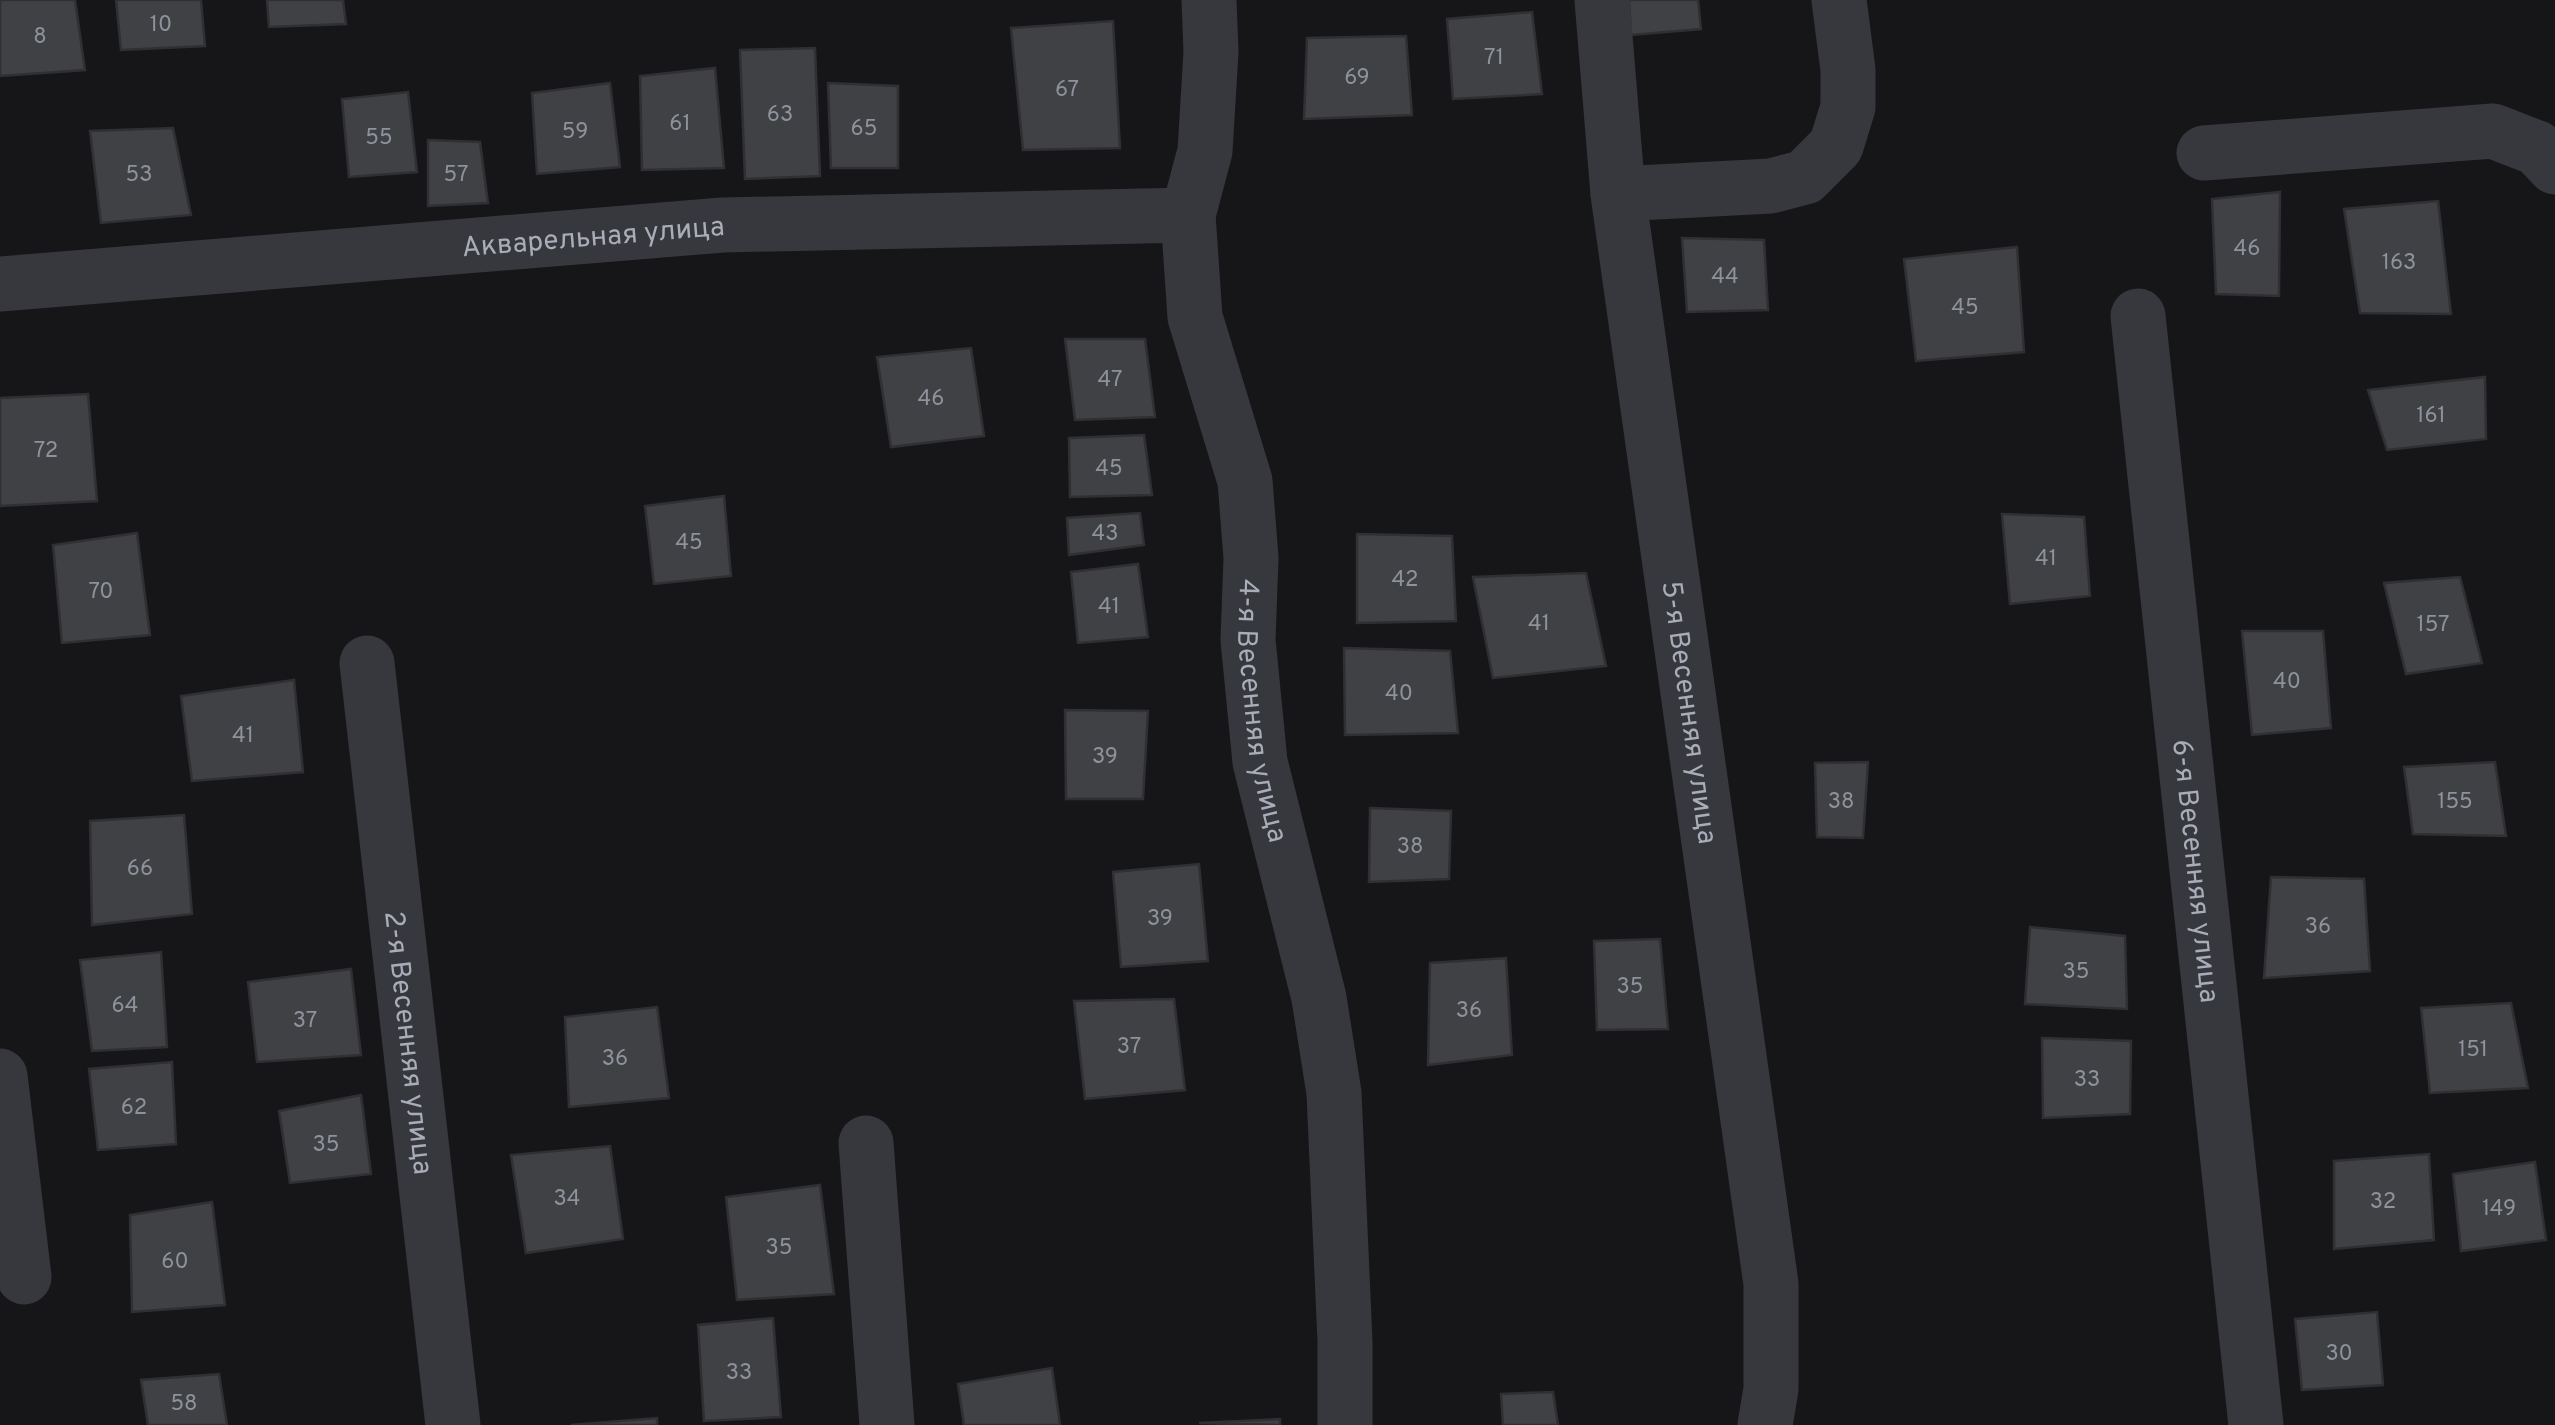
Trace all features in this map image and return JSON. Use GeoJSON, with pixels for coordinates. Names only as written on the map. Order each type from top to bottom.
{"type":"FeatureCollection","features":[{"type":"Feature","properties":{"kind":"street","name":"4-я Весенняя улица"},"geometry":{"type":"LineString","coordinates":[[1208,0],[1211,52],[1205,151],[1188,215],[1195,317],[1245,481],[1251,558],[1248,640],[1260,762],[1319,998],[1334,1093],[1345,1425]]}},
{"type":"Feature","properties":{"kind":"street","name":"5-я Весенняя улица"},"geometry":{"type":"LineString","coordinates":[[1602,0],[1618,194],[1771,1284],[1772,1389],[1765,1425]]}},
{"type":"Feature","properties":{"kind":"street"},"geometry":{"type":"LineString","coordinates":[[1618,194],[1771,186],[1805,177],[1836,146],[1848,107],[1840,0]]}},
{"type":"Feature","properties":{"kind":"street"},"geometry":{"type":"LineString","coordinates":[[2204,153],[2494,131],[2537,148],[2555,167]]}},
{"type":"Feature","properties":{"kind":"street","name":"Акварельная улица"},"geometry":{"type":"LineString","coordinates":[[0,284],[724,225],[1188,215]]}},
{"type":"Feature","properties":{"kind":"street","name":"6-я Весенняя улица"},"geometry":{"type":"LineString","coordinates":[[2138,316],[2256,1425]]}},
{"type":"Feature","properties":{"kind":"street","name":"2-я Весенняя улица"},"geometry":{"type":"LineString","coordinates":[[367,663],[453,1425]]}},
{"type":"Feature","properties":{"kind":"street"},"geometry":{"type":"LineString","coordinates":[[0,1076],[24,1277]]}},
{"type":"Feature","properties":{"kind":"street"},"geometry":{"type":"LineString","coordinates":[[866,1142],[887,1425]]}},
{"type":"Feature","properties":{"kind":"building"},"geometry":{"type":"Polygon","coordinates":[[[0,0],[75,0],[85,70],[0,76],[0,0]]]}},
{"type":"Feature","properties":{"kind":"building"},"geometry":{"type":"Polygon","coordinates":[[[116,0],[201,0],[205,46],[121,50],[116,0]]]}},
{"type":"Feature","properties":{"kind":"building"},"geometry":{"type":"Polygon","coordinates":[[[267,0],[343,0],[346,24],[269,27],[267,0]]]}},
{"type":"Feature","properties":{"kind":"building"},"geometry":{"type":"Polygon","coordinates":[[[1629,0],[1698,0],[1701,29],[1631,35],[1629,0]]]}},
{"type":"Feature","properties":{"kind":"building"},"geometry":{"type":"Polygon","coordinates":[[[1532,12],[1542,94],[1453,99],[1447,19],[1532,12]]]}},
{"type":"Feature","properties":{"kind":"building"},"geometry":{"type":"Polygon","coordinates":[[[1113,21],[1120,148],[1023,150],[1011,28],[1113,21]]]}},
{"type":"Feature","properties":{"kind":"building"},"geometry":{"type":"Polygon","coordinates":[[[1406,36],[1412,115],[1304,119],[1307,38],[1406,36]]]}},
{"type":"Feature","properties":{"kind":"building"},"geometry":{"type":"Polygon","coordinates":[[[815,48],[820,176],[745,179],[740,50],[815,48]]]}},
{"type":"Feature","properties":{"kind":"building"},"geometry":{"type":"Polygon","coordinates":[[[715,68],[724,168],[642,170],[640,76],[715,68]]]}},
{"type":"Feature","properties":{"kind":"building"},"geometry":{"type":"Polygon","coordinates":[[[610,83],[620,167],[537,174],[532,93],[610,83]]]}},
{"type":"Feature","properties":{"kind":"building"},"geometry":{"type":"Polygon","coordinates":[[[828,83],[898,86],[898,168],[831,168],[828,83]]]}},
{"type":"Feature","properties":{"kind":"building"},"geometry":{"type":"Polygon","coordinates":[[[408,92],[417,172],[349,177],[342,99],[408,92]]]}},
{"type":"Feature","properties":{"kind":"building"},"geometry":{"type":"Polygon","coordinates":[[[173,128],[191,215],[101,223],[90,131],[173,128]]]}},
{"type":"Feature","properties":{"kind":"building"},"geometry":{"type":"Polygon","coordinates":[[[428,140],[480,142],[488,203],[428,206],[428,140]]]}},
{"type":"Feature","properties":{"kind":"building"},"geometry":{"type":"Polygon","coordinates":[[[2280,192],[2279,296],[2216,294],[2212,199],[2280,192]]]}},
{"type":"Feature","properties":{"kind":"building"},"geometry":{"type":"Polygon","coordinates":[[[2438,201],[2451,314],[2360,313],[2344,209],[2438,201]]]}},
{"type":"Feature","properties":{"kind":"building"},"geometry":{"type":"Polygon","coordinates":[[[1682,238],[1764,240],[1768,310],[1687,312],[1682,238]]]}},
{"type":"Feature","properties":{"kind":"building"},"geometry":{"type":"Polygon","coordinates":[[[2017,247],[2024,352],[1916,361],[1904,259],[2017,247]]]}},
{"type":"Feature","properties":{"kind":"building"},"geometry":{"type":"Polygon","coordinates":[[[1065,339],[1145,339],[1155,417],[1075,420],[1065,339]]]}},
{"type":"Feature","properties":{"kind":"building"},"geometry":{"type":"Polygon","coordinates":[[[971,348],[984,436],[891,447],[877,357],[971,348]]]}},
{"type":"Feature","properties":{"kind":"building"},"geometry":{"type":"Polygon","coordinates":[[[2485,377],[2486,439],[2387,450],[2368,390],[2485,377]]]}},
{"type":"Feature","properties":{"kind":"building"},"geometry":{"type":"Polygon","coordinates":[[[88,394],[97,501],[0,506],[0,398],[88,394]]]}},
{"type":"Feature","properties":{"kind":"building"},"geometry":{"type":"Polygon","coordinates":[[[1144,435],[1152,495],[1070,497],[1069,438],[1144,435]]]}},
{"type":"Feature","properties":{"kind":"building"},"geometry":{"type":"Polygon","coordinates":[[[724,496],[731,576],[654,584],[645,506],[724,496]]]}},
{"type":"Feature","properties":{"kind":"building"},"geometry":{"type":"Polygon","coordinates":[[[1140,513],[1144,545],[1069,555],[1067,518],[1140,513]]]}},
{"type":"Feature","properties":{"kind":"building"},"geometry":{"type":"Polygon","coordinates":[[[2002,514],[2084,517],[2090,596],[2010,604],[2002,514]]]}},
{"type":"Feature","properties":{"kind":"building"},"geometry":{"type":"Polygon","coordinates":[[[137,533],[150,635],[62,643],[53,545],[137,533]]]}},
{"type":"Feature","properties":{"kind":"building"},"geometry":{"type":"Polygon","coordinates":[[[1357,534],[1452,536],[1456,621],[1357,623],[1357,534]]]}},
{"type":"Feature","properties":{"kind":"building"},"geometry":{"type":"Polygon","coordinates":[[[1138,564],[1148,637],[1078,643],[1071,572],[1138,564]]]}},
{"type":"Feature","properties":{"kind":"building"},"geometry":{"type":"Polygon","coordinates":[[[1586,573],[1606,666],[1493,678],[1473,577],[1586,573]]]}},
{"type":"Feature","properties":{"kind":"building"},"geometry":{"type":"Polygon","coordinates":[[[2460,577],[2482,663],[2406,674],[2384,583],[2460,577]]]}},
{"type":"Feature","properties":{"kind":"building"},"geometry":{"type":"Polygon","coordinates":[[[2242,631],[2323,631],[2331,728],[2252,735],[2242,631]]]}},
{"type":"Feature","properties":{"kind":"building"},"geometry":{"type":"Polygon","coordinates":[[[1344,648],[1450,651],[1458,733],[1345,735],[1344,648]]]}},
{"type":"Feature","properties":{"kind":"building"},"geometry":{"type":"Polygon","coordinates":[[[294,680],[303,772],[192,781],[181,696],[294,680]]]}},
{"type":"Feature","properties":{"kind":"building"},"geometry":{"type":"Polygon","coordinates":[[[1065,710],[1148,711],[1143,799],[1066,799],[1065,710]]]}},
{"type":"Feature","properties":{"kind":"building"},"geometry":{"type":"Polygon","coordinates":[[[1868,762],[1863,838],[1817,837],[1815,763],[1868,762]]]}},
{"type":"Feature","properties":{"kind":"building"},"geometry":{"type":"Polygon","coordinates":[[[2495,762],[2506,836],[2413,834],[2404,767],[2495,762]]]}},
{"type":"Feature","properties":{"kind":"building"},"geometry":{"type":"Polygon","coordinates":[[[1370,808],[1451,811],[1449,879],[1369,882],[1370,808]]]}},
{"type":"Feature","properties":{"kind":"building"},"geometry":{"type":"Polygon","coordinates":[[[184,815],[192,914],[92,925],[90,821],[184,815]]]}},
{"type":"Feature","properties":{"kind":"building"},"geometry":{"type":"Polygon","coordinates":[[[1199,864],[1208,961],[1121,967],[1113,872],[1199,864]]]}},
{"type":"Feature","properties":{"kind":"building"},"geometry":{"type":"Polygon","coordinates":[[[2271,877],[2364,879],[2370,971],[2264,978],[2271,877]]]}},
{"type":"Feature","properties":{"kind":"building"},"geometry":{"type":"Polygon","coordinates":[[[2030,927],[2125,936],[2127,1009],[2025,1004],[2030,927]]]}},
{"type":"Feature","properties":{"kind":"building"},"geometry":{"type":"Polygon","coordinates":[[[1660,939],[1668,1029],[1597,1030],[1594,941],[1660,939]]]}},
{"type":"Feature","properties":{"kind":"building"},"geometry":{"type":"Polygon","coordinates":[[[161,952],[167,1047],[92,1051],[80,960],[161,952]]]}},
{"type":"Feature","properties":{"kind":"building"},"geometry":{"type":"Polygon","coordinates":[[[1506,958],[1512,1055],[1428,1065],[1430,963],[1506,958]]]}},
{"type":"Feature","properties":{"kind":"building"},"geometry":{"type":"Polygon","coordinates":[[[351,969],[361,1055],[257,1062],[248,982],[351,969]]]}},
{"type":"Feature","properties":{"kind":"building"},"geometry":{"type":"Polygon","coordinates":[[[1174,999],[1185,1090],[1085,1099],[1074,1001],[1174,999]]]}},
{"type":"Feature","properties":{"kind":"building"},"geometry":{"type":"Polygon","coordinates":[[[2511,1003],[2528,1088],[2430,1093],[2421,1008],[2511,1003]]]}},
{"type":"Feature","properties":{"kind":"building"},"geometry":{"type":"Polygon","coordinates":[[[657,1007],[669,1098],[569,1107],[565,1017],[657,1007]]]}},
{"type":"Feature","properties":{"kind":"building"},"geometry":{"type":"Polygon","coordinates":[[[2042,1038],[2131,1041],[2130,1114],[2043,1118],[2042,1038]]]}},
{"type":"Feature","properties":{"kind":"building"},"geometry":{"type":"Polygon","coordinates":[[[172,1062],[176,1144],[98,1150],[89,1069],[172,1062]]]}},
{"type":"Feature","properties":{"kind":"building"},"geometry":{"type":"Polygon","coordinates":[[[361,1095],[371,1174],[290,1183],[279,1111],[361,1095]]]}},
{"type":"Feature","properties":{"kind":"building"},"geometry":{"type":"Polygon","coordinates":[[[610,1146],[623,1239],[526,1253],[511,1155],[610,1146]]]}},
{"type":"Feature","properties":{"kind":"building"},"geometry":{"type":"Polygon","coordinates":[[[2429,1154],[2434,1240],[2334,1249],[2334,1161],[2429,1154]]]}},
{"type":"Feature","properties":{"kind":"building"},"geometry":{"type":"Polygon","coordinates":[[[2535,1162],[2546,1240],[2461,1251],[2453,1174],[2535,1162]]]}},
{"type":"Feature","properties":{"kind":"building"},"geometry":{"type":"Polygon","coordinates":[[[820,1185],[834,1294],[737,1300],[726,1197],[820,1185]]]}},
{"type":"Feature","properties":{"kind":"building"},"geometry":{"type":"Polygon","coordinates":[[[212,1202],[225,1305],[132,1312],[130,1215],[212,1202]]]}},
{"type":"Feature","properties":{"kind":"building"},"geometry":{"type":"Polygon","coordinates":[[[2377,1312],[2383,1385],[2302,1390],[2295,1319],[2377,1312]]]}},
{"type":"Feature","properties":{"kind":"building"},"geometry":{"type":"Polygon","coordinates":[[[773,1318],[781,1417],[704,1421],[698,1325],[773,1318]]]}},
{"type":"Feature","properties":{"kind":"building"},"geometry":{"type":"Polygon","coordinates":[[[1052,1368],[1060,1425],[964,1425],[958,1384],[1052,1368]]]}},
{"type":"Feature","properties":{"kind":"building"},"geometry":{"type":"Polygon","coordinates":[[[219,1374],[227,1425],[148,1425],[141,1380],[219,1374]]]}},
{"type":"Feature","properties":{"kind":"building"},"geometry":{"type":"Polygon","coordinates":[[[1553,1392],[1558,1425],[1503,1425],[1501,1394],[1553,1392]]]}},
{"type":"Feature","properties":{"kind":"building"},"geometry":{"type":"Polygon","coordinates":[[[657,1418],[657,1425],[571,1425],[657,1418]]]}},
{"type":"Feature","properties":{"kind":"building"},"geometry":{"type":"Polygon","coordinates":[[[1280,1419],[1280,1425],[1199,1423],[1280,1419]]]}}]}
